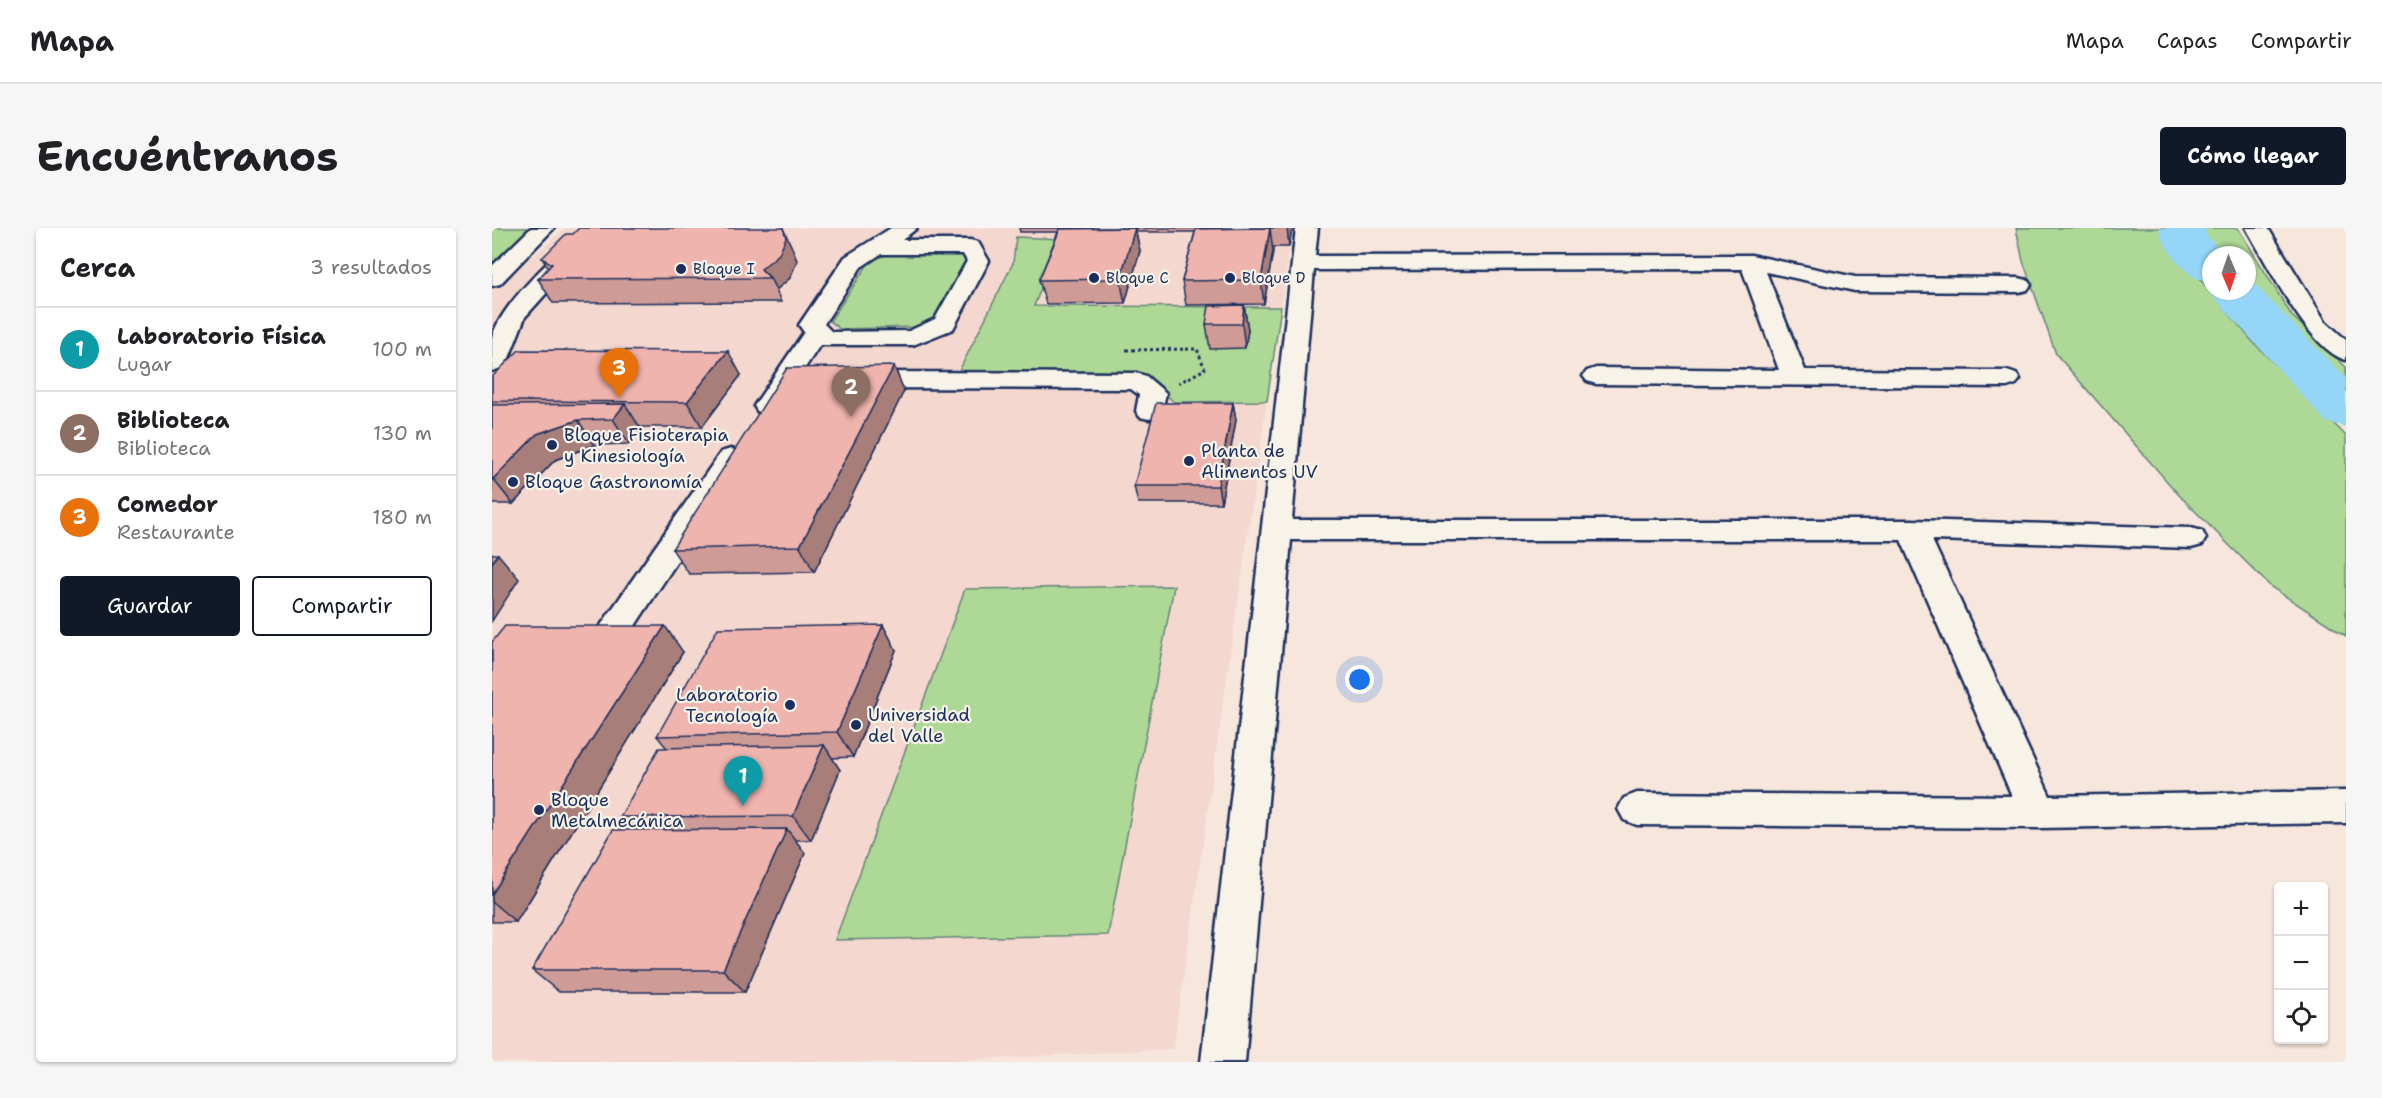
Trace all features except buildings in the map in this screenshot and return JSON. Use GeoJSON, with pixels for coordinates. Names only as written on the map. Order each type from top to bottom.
{"type":"FeatureCollection","features":[{"type":"Feature","properties":{"kind":"street"},"geometry":{"type":"LineString","coordinates":[[492,279],[543,228]]}},
{"type":"Feature","properties":{"kind":"street"},"geometry":{"type":"LineString","coordinates":[[492,363],[514,315],[569,254],[599,228]]}},
{"type":"Feature","properties":{"kind":"street"},"geometry":{"type":"LineString","coordinates":[[877,247],[975,237],[978,261],[944,324],[913,338],[826,339],[811,325],[853,262],[906,228]]}},
{"type":"Feature","properties":{"kind":"street"},"geometry":{"type":"LineString","coordinates":[[1223,1062],[1307,228]]}},
{"type":"Feature","properties":{"kind":"street"},"geometry":{"type":"LineString","coordinates":[[2258,228],[2316,325],[2346,353]]}},
{"type":"Feature","properties":{"kind":"street"},"geometry":{"type":"LineString","coordinates":[[1304,263],[1750,262],[1856,284],[2019,285]]}},
{"type":"Feature","properties":{"kind":"street"},"geometry":{"type":"LineString","coordinates":[[1750,262],[1794,378]]}},
{"type":"Feature","properties":{"kind":"street"},"geometry":{"type":"LineString","coordinates":[[611,636],[817,331]]}},
{"type":"Feature","properties":{"kind":"street"},"geometry":{"type":"LineString","coordinates":[[1596,376],[2007,379]]}},
{"type":"Feature","properties":{"kind":"street"},"geometry":{"type":"LineString","coordinates":[[784,380],[1137,381],[1153,393],[1149,411]]}},
{"type":"Feature","properties":{"kind":"street"},"geometry":{"type":"LineString","coordinates":[[1277,530],[1912,530],[2191,538]]}},
{"type":"Feature","properties":{"kind":"street"},"geometry":{"type":"LineString","coordinates":[[1912,530],[2038,812]]}},
{"type":"Feature","properties":{"kind":"street"},"geometry":{"type":"LineString","coordinates":[[1637,809],[2038,812],[2346,807]]}},
{"type":"Feature","properties":{"kind":"shaded area","name":"Universidad del Valle"},"geometry":{"type":"Polygon","coordinates":[[[566,228],[1292,228],[1173,1049],[924,1062],[492,1062],[492,291],[566,228]]]}},
{"type":"Feature","properties":{"kind":"green space"},"geometry":{"type":"Polygon","coordinates":[[[492,228],[530,228],[492,266],[492,228]]]}},
{"type":"Feature","properties":{"kind":"green space"},"geometry":{"type":"Polygon","coordinates":[[[2016,228],[2165,228],[2167,239],[2202,281],[2202,300],[2218,300],[2252,341],[2346,436],[2346,636],[2271,587],[2179,495],[2056,354],[2023,261],[2016,228]]]}},
{"type":"Feature","properties":{"kind":"green space"},"geometry":{"type":"Polygon","coordinates":[[[2200,228],[2238,228],[2249,246],[2208,246],[2204,242],[2200,228]]]}},
{"type":"Feature","properties":{"kind":"green space"},"geometry":{"type":"Polygon","coordinates":[[[1016,237],[1061,239],[1034,306],[1281,307],[1267,401],[1174,402],[1147,378],[957,375],[1013,263],[1016,237]]]}},
{"type":"Feature","properties":{"kind":"green space"},"geometry":{"type":"Polygon","coordinates":[[[888,254],[961,254],[966,262],[934,320],[919,327],[840,329],[830,321],[870,261],[888,254]]]}},
{"type":"Feature","properties":{"kind":"green space"},"geometry":{"type":"Polygon","coordinates":[[[2256,257],[2292,316],[2346,367],[2346,390],[2256,296],[2256,257]]]}},
{"type":"Feature","properties":{"kind":"green space"},"geometry":{"type":"Polygon","coordinates":[[[1174,586],[1108,935],[835,940],[965,589],[1174,586]]]}},
{"type":"Feature","properties":{"kind":"waterway"},"geometry":{"type":"LineString","coordinates":[[2182,228],[2184,239],[2202,258]]}},
{"type":"Feature","properties":{"kind":"waterway"},"geometry":{"type":"LineString","coordinates":[[2242,300],[2346,410]]}},
{"type":"Feature","properties":{"kind":"place","name":"Bloque I"},"geometry":{"type":"Point","coordinates":[681,269]}},
{"type":"Feature","properties":{"kind":"place","name":"Bloque C"},"geometry":{"type":"Point","coordinates":[1094,278]}},
{"type":"Feature","properties":{"kind":"place","name":"Bloque D"},"geometry":{"type":"Point","coordinates":[1230,278]}},
{"type":"Feature","properties":{"kind":"place","name":"Comedor"},"geometry":{"type":"Point","coordinates":[619,398]}},
{"type":"Feature","properties":{"kind":"place","name":"Biblioteca"},"geometry":{"type":"Point","coordinates":[851,417]}},
{"type":"Feature","properties":{"kind":"place","name":"Bloque Fisioterapia y Kinesiología"},"geometry":{"type":"Point","coordinates":[552,445]}},
{"type":"Feature","properties":{"kind":"place","name":"Planta de Alimentos UV"},"geometry":{"type":"Point","coordinates":[1189,461]}},
{"type":"Feature","properties":{"kind":"place","name":"Bloque Gastronomía"},"geometry":{"type":"Point","coordinates":[513,482]}},
{"type":"Feature","properties":{"kind":"place","name":"Laboratorio Tecnología"},"geometry":{"type":"Point","coordinates":[790,705]}},
{"type":"Feature","properties":{"kind":"place","name":"Universidad del Valle"},"geometry":{"type":"Point","coordinates":[856,725]}},
{"type":"Feature","properties":{"kind":"place","name":"Laboratorio Física"},"geometry":{"type":"Point","coordinates":[743,806]}},
{"type":"Feature","properties":{"kind":"place","name":"Bloque Metalmecánica"},"geometry":{"type":"Point","coordinates":[539,810]}}]}
